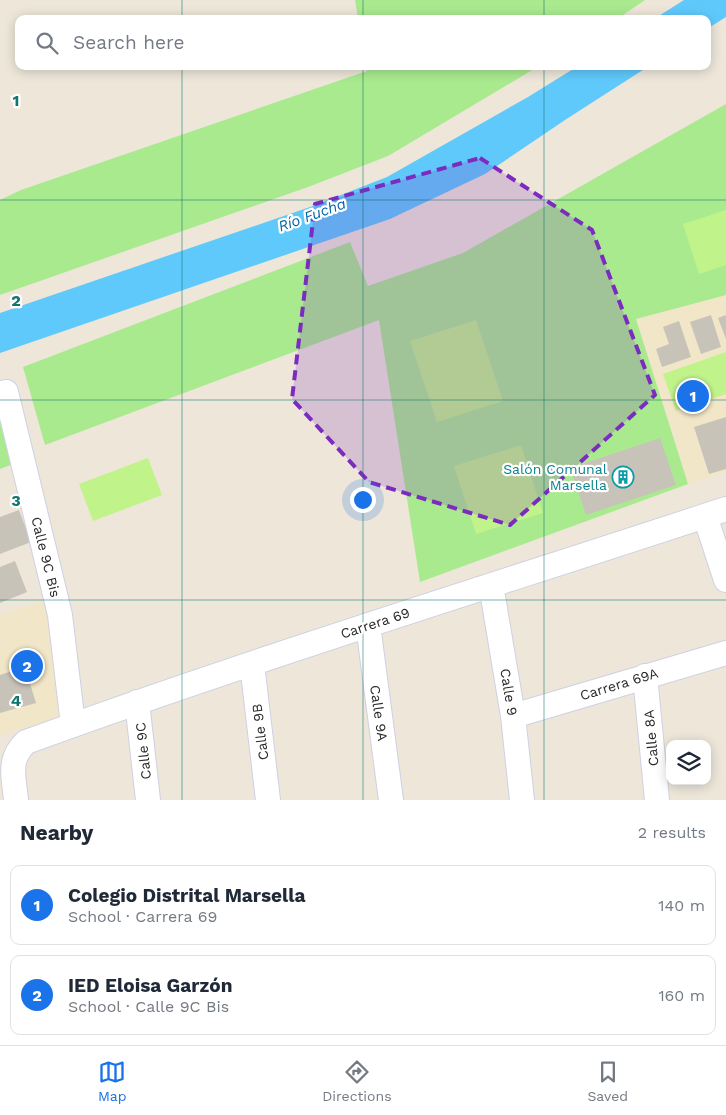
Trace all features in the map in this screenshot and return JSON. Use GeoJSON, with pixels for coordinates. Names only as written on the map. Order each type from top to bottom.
{"type":"FeatureCollection","features":[{"type":"Feature","properties":{"kind":"street","name":"Calle 9C Bis"},"geometry":{"type":"LineString","coordinates":[[3,393],[60,616],[74,725]]}},
{"type":"Feature","properties":{"kind":"street","name":"Carrera 69"},"geometry":{"type":"LineString","coordinates":[[16,800],[13,772],[14,758],[18,750],[26,742],[137,702],[491,584],[715,513]]}},
{"type":"Feature","properties":{"kind":"street"},"geometry":{"type":"LineString","coordinates":[[715,513],[726,580]]}},
{"type":"Feature","properties":{"kind":"street","name":"Calle 9"},"geometry":{"type":"LineString","coordinates":[[491,584],[513,716],[522,800]]}},
{"type":"Feature","properties":{"kind":"street","name":"Calle 9A"},"geometry":{"type":"LineString","coordinates":[[368,625],[391,800]]}},
{"type":"Feature","properties":{"kind":"street","name":"Carrera 69A"},"geometry":{"type":"LineString","coordinates":[[513,716],[726,653]]}},
{"type":"Feature","properties":{"kind":"street","name":"Calle 9B"},"geometry":{"type":"LineString","coordinates":[[252,664],[268,800]]}},
{"type":"Feature","properties":{"kind":"street","name":"Calle 8A"},"geometry":{"type":"LineString","coordinates":[[645,676],[657,800]]}},
{"type":"Feature","properties":{"kind":"street","name":"Calle 9C"},"geometry":{"type":"LineString","coordinates":[[137,702],[148,800]]}},
{"type":"Feature","properties":{"kind":"highlighted area"},"geometry":{"type":"Polygon","coordinates":[[[480,158],[592,230],[655,395],[510,525],[369,482],[292,399],[315,204],[480,158]]]}},
{"type":"Feature","properties":{"kind":"shaded area"},"geometry":{"type":"Polygon","coordinates":[[[726,295],[726,472],[688,484],[636,319],[726,295]]]}},
{"type":"Feature","properties":{"kind":"shaded area"},"geometry":{"type":"Polygon","coordinates":[[[47,600],[60,718],[0,735],[0,615],[47,600]]]}},
{"type":"Feature","properties":{"kind":"green space"},"geometry":{"type":"Polygon","coordinates":[[[355,0],[645,0],[623,15],[357,15],[355,0]]]}},
{"type":"Feature","properties":{"kind":"green space"},"geometry":{"type":"Polygon","coordinates":[[[532,70],[388,156],[308,187],[0,295],[0,200],[21,190],[367,71],[532,70]]]}},
{"type":"Feature","properties":{"kind":"green space"},"geometry":{"type":"Polygon","coordinates":[[[726,104],[726,295],[636,319],[688,484],[420,582],[379,320],[45,445],[23,367],[350,242],[368,286],[463,253],[726,104]]]}},
{"type":"Feature","properties":{"kind":"green space"},"geometry":{"type":"Polygon","coordinates":[[[726,210],[726,265],[699,274],[683,224],[726,210]]]}},
{"type":"Feature","properties":{"kind":"green space"},"geometry":{"type":"Polygon","coordinates":[[[476,320],[503,401],[437,422],[410,341],[476,320]]]}},
{"type":"Feature","properties":{"kind":"green space"},"geometry":{"type":"Polygon","coordinates":[[[726,352],[726,394],[676,411],[663,374],[726,352]]]}},
{"type":"Feature","properties":{"kind":"green space"},"geometry":{"type":"Polygon","coordinates":[[[0,411],[13,464],[0,469],[0,411]]]}},
{"type":"Feature","properties":{"kind":"green space"},"geometry":{"type":"Polygon","coordinates":[[[521,445],[543,513],[476,534],[454,466],[521,445]]]}},
{"type":"Feature","properties":{"kind":"green space"},"geometry":{"type":"Polygon","coordinates":[[[148,458],[162,495],[93,521],[79,484],[148,458]]]}},
{"type":"Feature","properties":{"kind":"water"},"geometry":{"type":"Polygon","coordinates":[[[684,0],[726,0],[726,17],[711,26],[711,15],[660,15],[684,0]]]}},
{"type":"Feature","properties":{"kind":"water","name":"Río Fucha"},"geometry":{"type":"Polygon","coordinates":[[[572,70],[643,70],[485,174],[390,219],[0,353],[0,313],[310,207],[387,177],[528,97],[572,70]]]}},
{"type":"Feature","properties":{"kind":"building"},"geometry":{"type":"Polygon","coordinates":[[[711,315],[721,347],[701,354],[690,322],[711,315]]]}},
{"type":"Feature","properties":{"kind":"building"},"geometry":{"type":"Polygon","coordinates":[[[726,315],[726,339],[718,318],[726,315]]]}},
{"type":"Feature","properties":{"kind":"building"},"geometry":{"type":"Polygon","coordinates":[[[679,321],[691,357],[662,367],[656,349],[669,344],[663,327],[679,321]]]}},
{"type":"Feature","properties":{"kind":"building"},"geometry":{"type":"Polygon","coordinates":[[[726,417],[726,469],[709,474],[694,427],[726,417]]]}},
{"type":"Feature","properties":{"kind":"building","name":"Salón Comunal Marsella"},"geometry":{"type":"Polygon","coordinates":[[[660,438],[676,485],[586,515],[570,468],[660,438]]]}},
{"type":"Feature","properties":{"kind":"building"},"geometry":{"type":"Polygon","coordinates":[[[19,510],[31,542],[0,554],[0,517],[19,510]]]}},
{"type":"Feature","properties":{"kind":"building"},"geometry":{"type":"Polygon","coordinates":[[[15,561],[27,592],[0,603],[0,567],[15,561]]]}},
{"type":"Feature","properties":{"kind":"building"},"geometry":{"type":"Polygon","coordinates":[[[25,667],[36,703],[0,713],[0,675],[25,667]]]}},
{"type":"Feature","properties":{"kind":"place","name":"Colegio Distrital Marsella"},"geometry":{"type":"Point","coordinates":[693,396]}},
{"type":"Feature","properties":{"kind":"place","name":"Salón Comunal Marsella"},"geometry":{"type":"Point","coordinates":[623,477]}},
{"type":"Feature","properties":{"kind":"place","name":"IED Eloisa Garzón"},"geometry":{"type":"Point","coordinates":[27,666]}}]}
